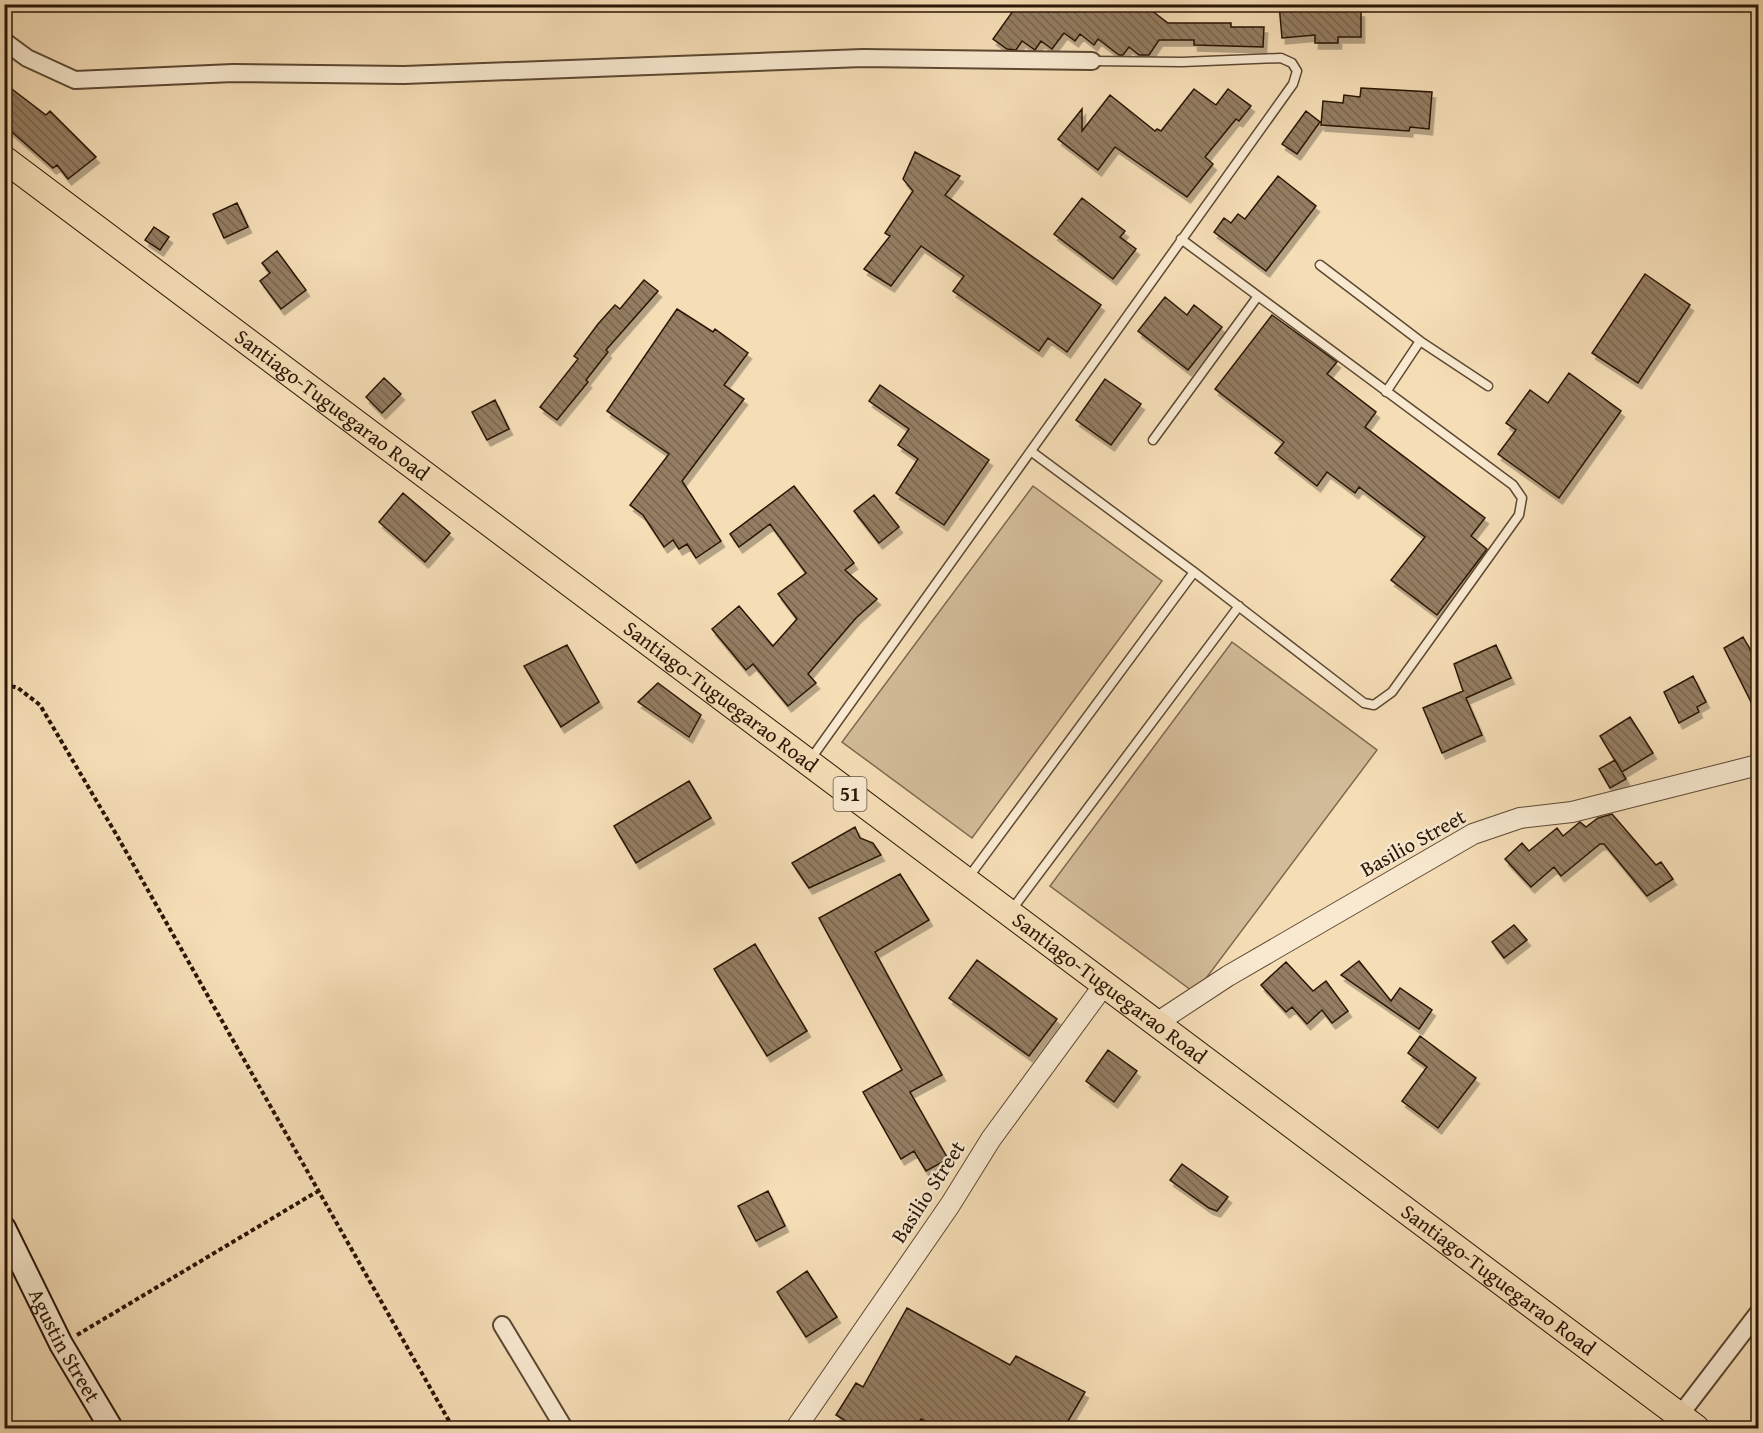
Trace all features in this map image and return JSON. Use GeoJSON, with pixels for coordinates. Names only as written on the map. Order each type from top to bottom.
{"type":"FeatureCollection","features":[{"type":"Feature","properties":{"kind":"main road","name":"Santiago-Tuguegarao Road"},"geometry":{"type":"LineString","coordinates":[[4,159],[809,762],[1681,1424]]}},
{"type":"Feature","properties":{"kind":"main road","name":"Agustin Street"},"geometry":{"type":"LineString","coordinates":[[6,1236],[61,1344],[111,1428]]}},
{"type":"Feature","properties":{"kind":"street"},"geometry":{"type":"LineString","coordinates":[[4,41],[27,58],[75,80],[233,73],[404,75],[863,58],[1092,61]]}},
{"type":"Feature","properties":{"kind":"street","name":"Basilio Street"},"geometry":{"type":"LineString","coordinates":[[1155,1024],[1228,976],[1473,834],[1520,818],[1572,812],[1758,765]]}},
{"type":"Feature","properties":{"kind":"street","name":"Basilio Street"},"geometry":{"type":"LineString","coordinates":[[796,1428],[950,1205],[991,1139],[1104,985]]}},
{"type":"Feature","properties":{"kind":"street"},"geometry":{"type":"LineString","coordinates":[[1681,1424],[1758,1313]]}},
{"type":"Feature","properties":{"kind":"street"},"geometry":{"type":"LineString","coordinates":[[502,1325],[564,1428]]}},
{"type":"Feature","properties":{"kind":"lane"},"geometry":{"type":"LineString","coordinates":[[809,762],[1297,77],[1296,67],[1281,58],[1182,62],[1092,61]]}},
{"type":"Feature","properties":{"kind":"lane"},"geometry":{"type":"LineString","coordinates":[[1032,452],[1239,606],[1364,703],[1374,705],[1392,692],[1519,515],[1522,498],[1513,485],[1181,239]]}},
{"type":"Feature","properties":{"kind":"lane"},"geometry":{"type":"LineString","coordinates":[[1320,265],[1420,341],[1488,386]]}},
{"type":"Feature","properties":{"kind":"lane"},"geometry":{"type":"LineString","coordinates":[[1153,440],[1258,296]]}},
{"type":"Feature","properties":{"kind":"lane"},"geometry":{"type":"LineString","coordinates":[[1386,392],[1420,341]]}},
{"type":"Feature","properties":{"kind":"lane"},"geometry":{"type":"LineString","coordinates":[[965,881],[1194,572]]}},
{"type":"Feature","properties":{"kind":"lane"},"geometry":{"type":"LineString","coordinates":[[1008,915],[1239,606]]}},
{"type":"Feature","properties":{"kind":"path"},"geometry":{"type":"LineString","coordinates":[[4,684],[18,688],[40,705],[453,1428]]}},
{"type":"Feature","properties":{"kind":"path"},"geometry":{"type":"LineString","coordinates":[[61,1344],[318,1191]]}},
{"type":"Feature","properties":{"kind":"shaded area"},"geometry":{"type":"Polygon","coordinates":[[[1033,486],[1162,581],[972,838],[842,742],[1033,486]]]}},
{"type":"Feature","properties":{"kind":"shaded area"},"geometry":{"type":"Polygon","coordinates":[[[1232,642],[1377,750],[1195,993],[1050,886],[1232,642]]]}},
{"type":"Feature","properties":{"kind":"building"},"geometry":{"type":"Polygon","coordinates":[[[1018,4],[1143,4],[1168,23],[1231,23],[1231,27],[1264,27],[1263,47],[1194,45],[1194,40],[1159,40],[1149,55],[1139,55],[1129,47],[1123,55],[1119,55],[1098,39],[1094,45],[1080,34],[1075,41],[1064,33],[1052,49],[1041,41],[1035,50],[1022,41],[1016,50],[1007,49],[993,39],[1018,4]]]}},
{"type":"Feature","properties":{"kind":"building"},"geometry":{"type":"Polygon","coordinates":[[[1279,4],[1331,4],[1328,11],[1361,11],[1361,37],[1338,37],[1338,43],[1315,43],[1315,35],[1282,38],[1279,4]]]}},
{"type":"Feature","properties":{"kind":"building"},"geometry":{"type":"Polygon","coordinates":[[[4,83],[46,115],[50,111],[96,157],[68,179],[57,165],[53,168],[4,125],[4,83]]]}},
{"type":"Feature","properties":{"kind":"building"},"geometry":{"type":"Polygon","coordinates":[[[1361,88],[1432,92],[1429,129],[1410,127],[1409,131],[1321,125],[1323,101],[1343,103],[1344,95],[1360,97],[1361,88]]]}},
{"type":"Feature","properties":{"kind":"building"},"geometry":{"type":"Polygon","coordinates":[[[1194,89],[1216,105],[1228,89],[1251,106],[1239,121],[1236,119],[1205,157],[1213,164],[1187,197],[1115,147],[1098,170],[1058,139],[1082,109],[1082,131],[1110,95],[1155,131],[1157,129],[1161,131],[1194,89]]]}},
{"type":"Feature","properties":{"kind":"building"},"geometry":{"type":"Polygon","coordinates":[[[1306,111],[1320,122],[1297,154],[1282,144],[1306,111]]]}},
{"type":"Feature","properties":{"kind":"building"},"geometry":{"type":"Polygon","coordinates":[[[915,152],[960,176],[945,195],[1101,305],[1067,352],[1048,338],[1039,351],[953,291],[964,276],[921,246],[891,286],[864,269],[890,236],[885,233],[913,191],[903,179],[915,152]]]}},
{"type":"Feature","properties":{"kind":"building"},"geometry":{"type":"Polygon","coordinates":[[[1278,176],[1316,206],[1266,271],[1214,232],[1224,218],[1231,223],[1238,214],[1245,219],[1278,176]]]}},
{"type":"Feature","properties":{"kind":"building"},"geometry":{"type":"Polygon","coordinates":[[[1082,198],[1125,231],[1120,237],[1136,249],[1113,279],[1054,234],[1082,198]]]}},
{"type":"Feature","properties":{"kind":"building"},"geometry":{"type":"Polygon","coordinates":[[[237,203],[248,227],[224,238],[213,214],[237,203]]]}},
{"type":"Feature","properties":{"kind":"building"},"geometry":{"type":"Polygon","coordinates":[[[154,227],[169,237],[160,250],[145,240],[154,227]]]}},
{"type":"Feature","properties":{"kind":"building"},"geometry":{"type":"Polygon","coordinates":[[[277,251],[306,290],[281,309],[260,281],[270,273],[262,263],[277,251]]]}},
{"type":"Feature","properties":{"kind":"building"},"geometry":{"type":"Polygon","coordinates":[[[1645,274],[1690,305],[1638,383],[1592,353],[1645,274]]]}},
{"type":"Feature","properties":{"kind":"building"},"geometry":{"type":"Polygon","coordinates":[[[644,280],[658,291],[606,350],[608,352],[586,380],[588,382],[557,420],[540,407],[578,359],[574,356],[598,324],[615,305],[620,309],[644,280]]]}},
{"type":"Feature","properties":{"kind":"building"},"geometry":{"type":"Polygon","coordinates":[[[1165,297],[1187,315],[1194,305],[1222,327],[1188,370],[1138,331],[1165,297]]]}},
{"type":"Feature","properties":{"kind":"building"},"geometry":{"type":"Polygon","coordinates":[[[677,309],[713,332],[715,329],[748,353],[724,385],[744,399],[682,481],[721,541],[696,558],[687,544],[679,549],[673,540],[664,547],[643,515],[630,505],[669,454],[607,411],[677,309]]]}},
{"type":"Feature","properties":{"kind":"building"},"geometry":{"type":"Polygon","coordinates":[[[1272,315],[1337,362],[1327,374],[1376,412],[1365,427],[1485,518],[1471,536],[1487,549],[1437,615],[1391,580],[1425,537],[1359,487],[1355,493],[1327,472],[1317,486],[1275,453],[1284,442],[1215,389],[1272,315]]]}},
{"type":"Feature","properties":{"kind":"building"},"geometry":{"type":"Polygon","coordinates":[[[1569,373],[1621,411],[1559,498],[1498,454],[1516,430],[1506,423],[1530,390],[1548,403],[1569,373]]]}},
{"type":"Feature","properties":{"kind":"building"},"geometry":{"type":"Polygon","coordinates":[[[384,378],[401,394],[382,413],[366,397],[384,378]]]}},
{"type":"Feature","properties":{"kind":"building"},"geometry":{"type":"Polygon","coordinates":[[[1105,379],[1141,404],[1111,445],[1076,420],[1105,379]]]}},
{"type":"Feature","properties":{"kind":"building"},"geometry":{"type":"Polygon","coordinates":[[[880,385],[989,460],[944,525],[896,493],[918,459],[898,445],[909,429],[869,401],[880,385]]]}},
{"type":"Feature","properties":{"kind":"building"},"geometry":{"type":"Polygon","coordinates":[[[495,400],[509,429],[487,440],[472,412],[495,400]]]}},
{"type":"Feature","properties":{"kind":"building"},"geometry":{"type":"Polygon","coordinates":[[[794,486],[854,563],[845,570],[877,599],[856,618],[808,674],[816,683],[788,706],[753,664],[746,670],[712,629],[739,606],[773,646],[797,619],[778,594],[806,573],[770,524],[739,547],[730,534],[794,486]]]}},
{"type":"Feature","properties":{"kind":"building"},"geometry":{"type":"Polygon","coordinates":[[[403,493],[450,533],[425,562],[379,522],[403,493]]]}},
{"type":"Feature","properties":{"kind":"building"},"geometry":{"type":"Polygon","coordinates":[[[874,495],[899,527],[879,543],[854,511],[874,495]]]}},
{"type":"Feature","properties":{"kind":"building"},"geometry":{"type":"Polygon","coordinates":[[[1743,637],[1758,663],[1758,716],[1724,648],[1743,637]]]}},
{"type":"Feature","properties":{"kind":"building"},"geometry":{"type":"Polygon","coordinates":[[[567,645],[599,702],[561,727],[524,666],[567,645]]]}},
{"type":"Feature","properties":{"kind":"building"},"geometry":{"type":"Polygon","coordinates":[[[1496,645],[1511,678],[1466,698],[1482,735],[1442,753],[1423,708],[1463,691],[1454,664],[1496,645]]]}},
{"type":"Feature","properties":{"kind":"building"},"geometry":{"type":"Polygon","coordinates":[[[1693,676],[1706,702],[1697,707],[1699,712],[1679,723],[1664,692],[1693,676]]]}},
{"type":"Feature","properties":{"kind":"building"},"geometry":{"type":"Polygon","coordinates":[[[658,683],[701,715],[689,737],[638,702],[658,683]]]}},
{"type":"Feature","properties":{"kind":"building"},"geometry":{"type":"Polygon","coordinates":[[[1630,717],[1653,753],[1622,772],[1600,736],[1630,717]]]}},
{"type":"Feature","properties":{"kind":"building"},"geometry":{"type":"Polygon","coordinates":[[[1615,760],[1626,779],[1610,788],[1599,769],[1615,760]]]}},
{"type":"Feature","properties":{"kind":"building"},"geometry":{"type":"Polygon","coordinates":[[[689,781],[711,818],[636,863],[614,826],[689,781]]]}},
{"type":"Feature","properties":{"kind":"building"},"geometry":{"type":"Polygon","coordinates":[[[1612,814],[1656,865],[1661,862],[1673,879],[1647,896],[1604,844],[1600,844],[1561,876],[1554,867],[1531,887],[1505,859],[1522,843],[1529,851],[1557,828],[1563,836],[1580,822],[1586,827],[1598,818],[1612,814]]]}},
{"type":"Feature","properties":{"kind":"building"},"geometry":{"type":"Polygon","coordinates":[[[855,827],[860,838],[873,843],[881,855],[809,888],[792,863],[855,827]]]}},
{"type":"Feature","properties":{"kind":"building"},"geometry":{"type":"Polygon","coordinates":[[[900,874],[929,920],[875,952],[942,1075],[910,1092],[948,1159],[926,1171],[914,1151],[901,1159],[863,1092],[902,1070],[819,918],[900,874]]]}},
{"type":"Feature","properties":{"kind":"building"},"geometry":{"type":"Polygon","coordinates":[[[1514,925],[1527,940],[1504,958],[1492,942],[1514,925]]]}},
{"type":"Feature","properties":{"kind":"building"},"geometry":{"type":"Polygon","coordinates":[[[755,944],[807,1031],[767,1056],[714,969],[755,944]]]}},
{"type":"Feature","properties":{"kind":"building"},"geometry":{"type":"Polygon","coordinates":[[[977,960],[1057,1019],[1029,1056],[949,998],[977,960]]]}},
{"type":"Feature","properties":{"kind":"building"},"geometry":{"type":"Polygon","coordinates":[[[1359,961],[1391,1001],[1400,988],[1432,1010],[1419,1029],[1341,975],[1359,961]]]}},
{"type":"Feature","properties":{"kind":"building"},"geometry":{"type":"Polygon","coordinates":[[[1286,962],[1313,991],[1326,981],[1348,1011],[1332,1023],[1322,1010],[1307,1024],[1292,1007],[1286,1012],[1261,985],[1286,962]]]}},
{"type":"Feature","properties":{"kind":"building"},"geometry":{"type":"Polygon","coordinates":[[[1420,1036],[1476,1078],[1438,1128],[1402,1101],[1427,1067],[1408,1053],[1420,1036]]]}},
{"type":"Feature","properties":{"kind":"building"},"geometry":{"type":"Polygon","coordinates":[[[1108,1050],[1137,1071],[1114,1102],[1086,1081],[1108,1050]]]}},
{"type":"Feature","properties":{"kind":"building"},"geometry":{"type":"Polygon","coordinates":[[[1182,1164],[1228,1197],[1217,1211],[1209,1208],[1170,1180],[1182,1164]]]}},
{"type":"Feature","properties":{"kind":"building"},"geometry":{"type":"Polygon","coordinates":[[[768,1191],[785,1226],[756,1241],[738,1206],[768,1191]]]}},
{"type":"Feature","properties":{"kind":"building"},"geometry":{"type":"Polygon","coordinates":[[[807,1271],[837,1317],[806,1337],[777,1292],[807,1271]]]}},
{"type":"Feature","properties":{"kind":"building"},"geometry":{"type":"Polygon","coordinates":[[[907,1308],[1010,1365],[1016,1356],[1085,1392],[1064,1428],[939,1428],[921,1419],[915,1428],[857,1428],[836,1415],[856,1383],[863,1387],[907,1308]]]}}]}
